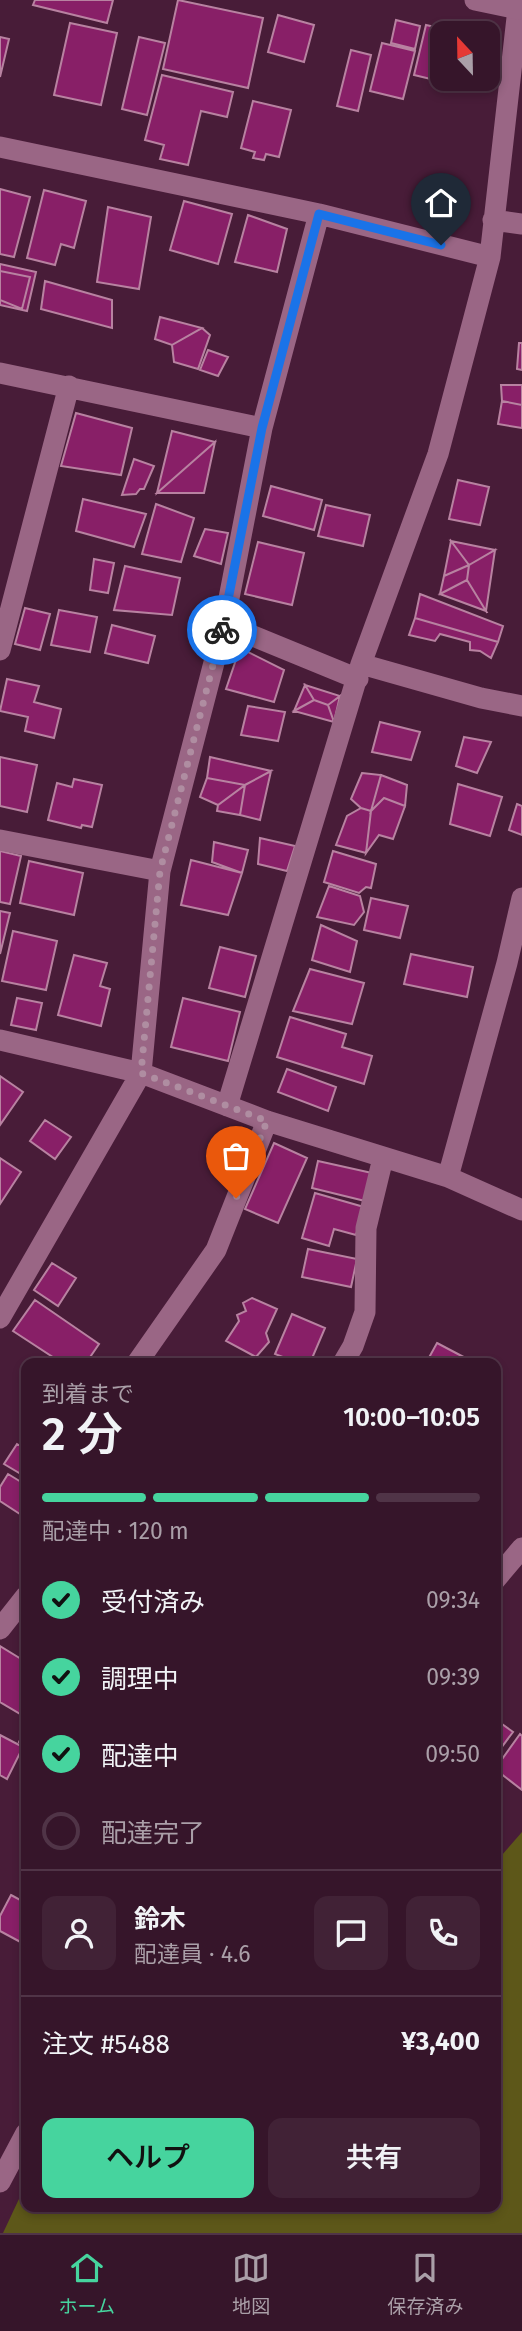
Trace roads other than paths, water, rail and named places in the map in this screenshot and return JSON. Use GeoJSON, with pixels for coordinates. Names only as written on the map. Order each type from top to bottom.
{"type":"FeatureCollection","features":[{"type":"Feature","properties":{"kind":"street"},"geometry":{"type":"LineString","coordinates":[[227,1106],[360,671],[438,454],[490,257],[519,5],[475,0]]}},
{"type":"Feature","properties":{"kind":"street"},"geometry":{"type":"LineString","coordinates":[[0,147],[319,214],[490,257]]}},
{"type":"Feature","properties":{"kind":"street"},"geometry":{"type":"LineString","coordinates":[[0,1318],[141,1073],[160,871],[224,624],[262,428],[319,214]]}},
{"type":"Feature","properties":{"kind":"street"},"geometry":{"type":"LineString","coordinates":[[494,220],[522,224]]}},
{"type":"Feature","properties":{"kind":"street"},"geometry":{"type":"LineString","coordinates":[[0,373],[262,428]]}},
{"type":"Feature","properties":{"kind":"street"},"geometry":{"type":"LineString","coordinates":[[0,650],[69,386]]}},
{"type":"Feature","properties":{"kind":"street"},"geometry":{"type":"LineString","coordinates":[[224,624],[360,671],[522,706]]}},
{"type":"Feature","properties":{"kind":"street"},"geometry":{"type":"LineString","coordinates":[[0,840],[160,871]]}},
{"type":"Feature","properties":{"kind":"street"},"geometry":{"type":"LineString","coordinates":[[448,1177],[507,963],[522,898]]}},
{"type":"Feature","properties":{"kind":"street"},"geometry":{"type":"LineString","coordinates":[[0,1040],[141,1073],[267,1121],[448,1177],[522,1210]]}},
{"type":"Feature","properties":{"kind":"street"},"geometry":{"type":"LineString","coordinates":[[140,1358],[216,1250],[267,1121]]}},
{"type":"Feature","properties":{"kind":"street"},"geometry":{"type":"LineString","coordinates":[[346,1358],[365,1312],[366,1228],[383,1158]]}},
{"type":"Feature","properties":{"kind":"street"},"geometry":{"type":"LineString","coordinates":[[501,1573],[522,1548]]}},
{"type":"Feature","properties":{"kind":"street"},"geometry":{"type":"LineString","coordinates":[[0,1629],[21,1603]]}},
{"type":"Feature","properties":{"kind":"street"},"geometry":{"type":"LineString","coordinates":[[0,2182],[21,2142]]}}]}
